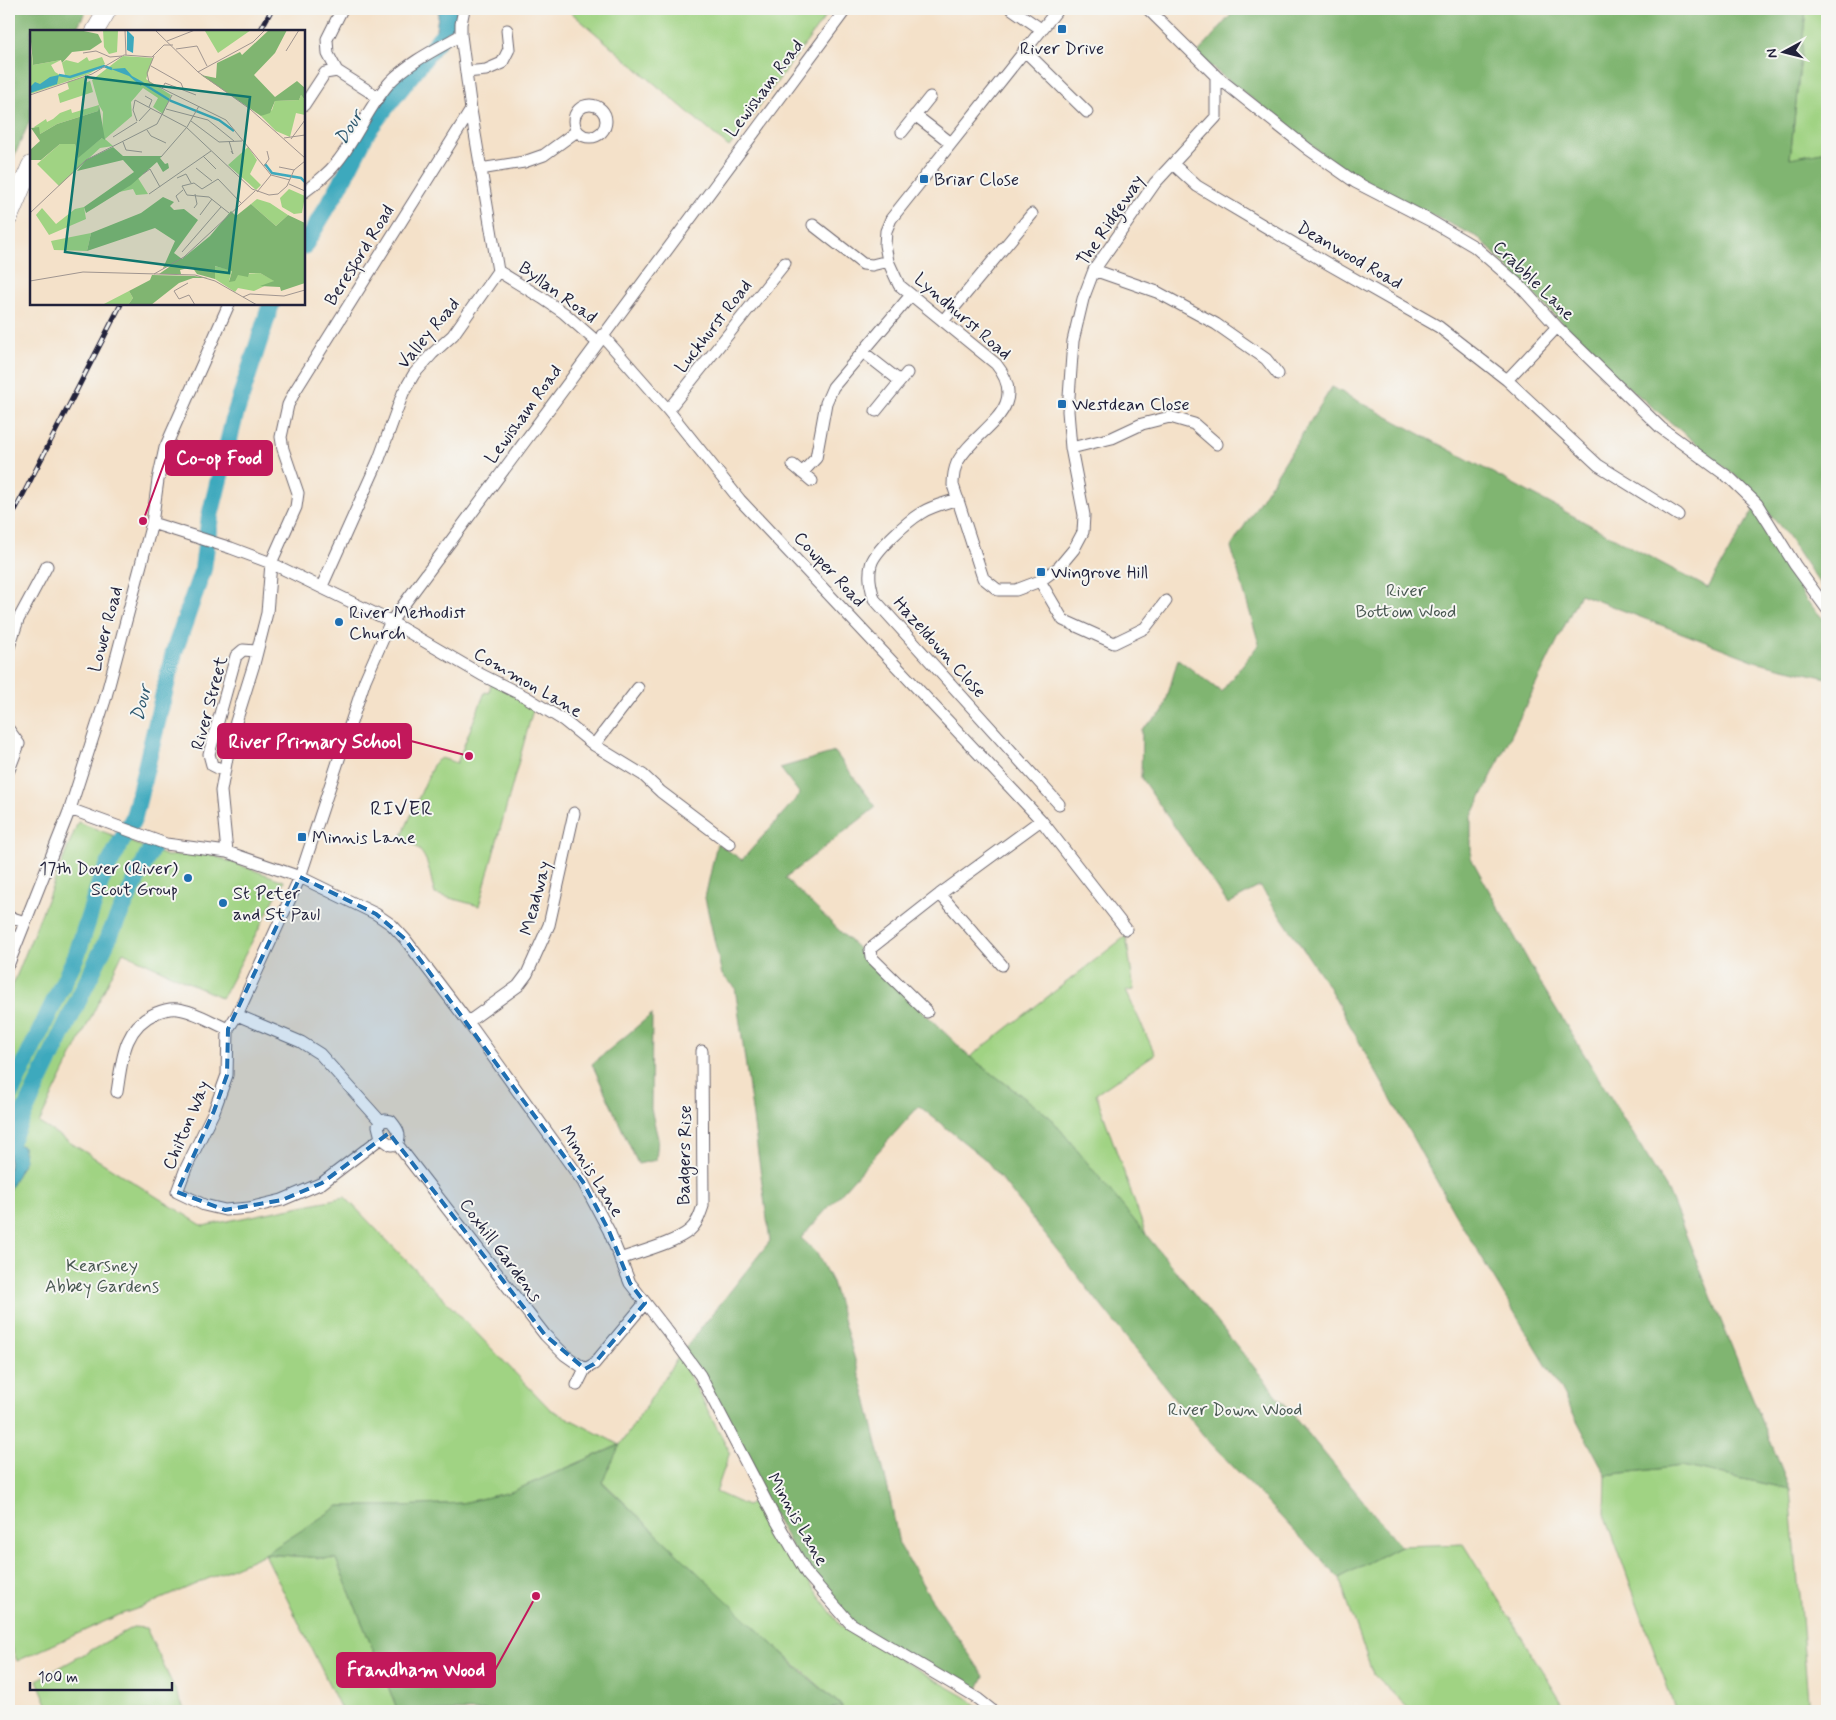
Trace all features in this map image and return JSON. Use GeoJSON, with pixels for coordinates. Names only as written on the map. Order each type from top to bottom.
{"type":"FeatureCollection","features":[{"type":"Feature","properties":{"kind":"main road"},"geometry":{"type":"LineString","coordinates":[[96,30],[108,9]]}},
{"type":"Feature","properties":{"kind":"main road"},"geometry":{"type":"LineString","coordinates":[[9,216],[30,167]]}},
{"type":"Feature","properties":{"kind":"street"},"geometry":{"type":"LineString","coordinates":[[342,9],[327,39],[328,54],[337,71],[378,97]]}},
{"type":"Feature","properties":{"kind":"street"},"geometry":{"type":"LineString","coordinates":[[464,9],[461,35],[470,110],[498,271]]}},
{"type":"Feature","properties":{"kind":"street","name":"Lewisham Road"},"geometry":{"type":"LineString","coordinates":[[300,877],[365,680],[390,623],[846,9]]}},
{"type":"Feature","properties":{"kind":"street"},"geometry":{"type":"LineString","coordinates":[[1012,9],[1041,29]]}},
{"type":"Feature","properties":{"kind":"street","name":"Lyndhurst Road"},"geometry":{"type":"LineString","coordinates":[[998,590],[983,578],[953,485],[953,474],[960,457],[1002,413],[1008,394],[1008,383],[996,364],[899,285],[888,261],[885,245],[886,231],[892,219],[1058,9]]}},
{"type":"Feature","properties":{"kind":"street","name":"Crabble Lane"},"geometry":{"type":"LineString","coordinates":[[1148,9],[1216,76],[1308,149],[1355,182],[1475,247],[1520,286],[1557,327],[1661,428],[1731,479],[1757,504],[1795,565],[1827,609]]}},
{"type":"Feature","properties":{"kind":"street"},"geometry":{"type":"LineString","coordinates":[[466,72],[486,70],[502,63],[509,49],[507,30]]}},
{"type":"Feature","properties":{"kind":"street"},"geometry":{"type":"LineString","coordinates":[[305,191],[324,176],[339,160],[378,97],[405,68],[461,35]]}},
{"type":"Feature","properties":{"kind":"street"},"geometry":{"type":"LineString","coordinates":[[1024,50],[1087,112]]}},
{"type":"Feature","properties":{"kind":"street"},"geometry":{"type":"LineString","coordinates":[[305,103],[325,73],[337,71]]}},
{"type":"Feature","properties":{"kind":"street","name":"The Ridgeway"},"geometry":{"type":"LineString","coordinates":[[998,590],[1016,590],[1040,581],[1059,567],[1074,549],[1083,532],[1084,515],[1071,448],[1068,411],[1073,340],[1083,299],[1094,270],[1155,183],[1216,118],[1216,76]]}},
{"type":"Feature","properties":{"kind":"street"},"geometry":{"type":"LineString","coordinates":[[902,132],[930,97]]}},
{"type":"Feature","properties":{"kind":"street","name":"Beresford Road"},"geometry":{"type":"LineString","coordinates":[[271,563],[296,508],[298,493],[283,449],[282,436],[288,405],[470,110]]}},
{"type":"Feature","properties":{"kind":"street"},"geometry":{"type":"LineString","coordinates":[[915,115],[951,143]]}},
{"type":"Feature","properties":{"kind":"street"},"geometry":{"type":"LineString","coordinates":[[480,170],[524,162],[544,155],[577,131]]}},
{"type":"Feature","properties":{"kind":"street","name":"Deanwood Road"},"geometry":{"type":"LineString","coordinates":[[1173,164],[1197,186],[1330,265],[1439,326],[1508,380],[1598,465],[1678,515]]}},
{"type":"Feature","properties":{"kind":"street"},"geometry":{"type":"LineString","coordinates":[[943,322],[1032,214]]}},
{"type":"Feature","properties":{"kind":"street"},"geometry":{"type":"LineString","coordinates":[[813,225],[863,264],[872,265],[888,261]]}},
{"type":"Feature","properties":{"kind":"street","name":"Luckhurst Road"},"geometry":{"type":"LineString","coordinates":[[668,410],[785,263]]}},
{"type":"Feature","properties":{"kind":"street"},"geometry":{"type":"LineString","coordinates":[[1094,270],[1157,292],[1216,324],[1266,358],[1278,374]]}},
{"type":"Feature","properties":{"kind":"street","name":"Byllan Road"},"geometry":{"type":"LineString","coordinates":[[498,271],[542,298],[600,339]]}},
{"type":"Feature","properties":{"kind":"street","name":"Valley Road"},"geometry":{"type":"LineString","coordinates":[[322,586],[379,459],[403,393],[414,374],[453,335],[498,271]]}},
{"type":"Feature","properties":{"kind":"street"},"geometry":{"type":"LineString","coordinates":[[802,473],[816,458],[826,403],[833,388],[911,295]]}},
{"type":"Feature","properties":{"kind":"street","name":"Lower Road"},"geometry":{"type":"LineString","coordinates":[[9,963],[70,809],[104,700],[152,523],[165,448],[230,305]]}},
{"type":"Feature","properties":{"kind":"street"},"geometry":{"type":"LineString","coordinates":[[1508,380],[1557,327]]}},
{"type":"Feature","properties":{"kind":"street","name":"Cowper Road"},"geometry":{"type":"LineString","coordinates":[[600,339],[668,410],[740,500],[1042,820],[1126,929]]}},
{"type":"Feature","properties":{"kind":"street"},"geometry":{"type":"LineString","coordinates":[[863,352],[903,377],[876,411]]}},
{"type":"Feature","properties":{"kind":"street"},"geometry":{"type":"LineString","coordinates":[[1071,448],[1112,438],[1142,424],[1170,417],[1194,424],[1217,444]]}},
{"type":"Feature","properties":{"kind":"street"},"geometry":{"type":"LineString","coordinates":[[793,465],[812,481]]}},
{"type":"Feature","properties":{"kind":"street","name":"Hazeldown Close"},"geometry":{"type":"LineString","coordinates":[[958,500],[921,513],[892,537],[877,553],[871,564],[869,580],[874,599],[1059,804]]}},
{"type":"Feature","properties":{"kind":"street","name":"Common Lane"},"geometry":{"type":"LineString","coordinates":[[152,523],[271,563],[322,586],[386,619],[563,720],[594,745],[643,775],[662,792],[730,844]]}},
{"type":"Feature","properties":{"kind":"street","name":"River Street"},"geometry":{"type":"LineString","coordinates":[[227,852],[221,791],[224,771],[230,741],[254,664],[267,613],[271,563]]}},
{"type":"Feature","properties":{"kind":"street"},"geometry":{"type":"LineString","coordinates":[[9,647],[18,620],[47,566]]}},
{"type":"Feature","properties":{"kind":"street"},"geometry":{"type":"LineString","coordinates":[[1040,581],[1062,620],[1114,643],[1145,628],[1166,602]]}},
{"type":"Feature","properties":{"kind":"street","name":"River Street"},"geometry":{"type":"LineString","coordinates":[[224,771],[212,765],[209,754],[236,656],[243,650],[256,651]]}},
{"type":"Feature","properties":{"kind":"street"},"geometry":{"type":"LineString","coordinates":[[594,745],[638,688]]}},
{"type":"Feature","properties":{"kind":"street"},"geometry":{"type":"LineString","coordinates":[[9,730],[18,744],[9,770]]}},
{"type":"Feature","properties":{"kind":"street","name":"Minnis Lane"},"geometry":{"type":"LineString","coordinates":[[70,809],[166,844],[227,852],[300,877],[376,914],[392,925],[405,939],[468,1022],[582,1182],[609,1231],[630,1282],[700,1376],[776,1520],[807,1574],[850,1623],[978,1699],[993,1711]]}},
{"type":"Feature","properties":{"kind":"street","name":"Meadway"},"geometry":{"type":"LineString","coordinates":[[468,1022],[518,986],[528,974],[549,925],[574,813]]}},
{"type":"Feature","properties":{"kind":"street"},"geometry":{"type":"LineString","coordinates":[[927,1012],[871,957],[869,953],[872,946],[1042,820]]}},
{"type":"Feature","properties":{"kind":"street","name":"Chilton Way"},"geometry":{"type":"LineString","coordinates":[[300,877],[228,1030],[227,1075],[214,1111],[186,1168],[177,1192],[204,1205],[226,1210],[249,1208],[282,1200],[322,1183],[381,1138]]}},
{"type":"Feature","properties":{"kind":"street"},"geometry":{"type":"LineString","coordinates":[[940,894],[1002,965]]}},
{"type":"Feature","properties":{"kind":"street"},"geometry":{"type":"LineString","coordinates":[[9,917],[25,922]]}},
{"type":"Feature","properties":{"kind":"street"},"geometry":{"type":"LineString","coordinates":[[117,1092],[125,1044],[135,1027],[147,1017],[164,1010],[178,1009],[190,1012],[228,1030]]}},
{"type":"Feature","properties":{"kind":"street","name":"Coxhill Gardens"},"geometry":{"type":"LineString","coordinates":[[236,1016],[301,1042],[320,1054],[381,1122],[385,1120],[391,1121],[400,1134],[398,1144],[545,1335],[564,1355],[585,1369]]}},
{"type":"Feature","properties":{"kind":"street","name":"Badgers Rise"},"geometry":{"type":"LineString","coordinates":[[620,1259],[682,1235],[695,1224],[700,1214],[703,1206],[700,1059]]}},
{"type":"Feature","properties":{"kind":"street"},"geometry":{"type":"LineString","coordinates":[[381,1122],[378,1126],[381,1138],[391,1145],[398,1144]]}},
{"type":"Feature","properties":{"kind":"street"},"geometry":{"type":"LineString","coordinates":[[577,1385],[585,1369],[594,1364],[645,1303]]}},
{"type":"Feature","properties":{"kind":"highlighted area"},"geometry":{"type":"Polygon","coordinates":[[[300,877],[376,914],[405,939],[583,1182],[609,1231],[630,1283],[645,1303],[594,1364],[585,1369],[545,1335],[389,1133],[322,1183],[282,1200],[225,1210],[177,1192],[214,1111],[227,1075],[228,1029],[300,877]]]}},
{"type":"Feature","properties":{"kind":"green space"},"geometry":{"type":"Polygon","coordinates":[[[9,9],[87,9],[76,30],[30,30],[30,120],[9,168],[9,9]]]}},
{"type":"Feature","properties":{"kind":"green space"},"geometry":{"type":"Polygon","coordinates":[[[567,9],[831,9],[729,147],[567,9]]]}},
{"type":"Feature","properties":{"kind":"green space"},"geometry":{"type":"Polygon","coordinates":[[[1236,9],[1806,9],[1790,158],[1827,151],[1827,595],[1785,532],[1740,480],[1609,371],[1479,238],[1348,174],[1196,55],[1236,9]]]}},
{"type":"Feature","properties":{"kind":"green space"},"geometry":{"type":"Polygon","coordinates":[[[1806,9],[1827,9],[1827,151],[1790,159],[1806,9]]]}},
{"type":"Feature","properties":{"kind":"green space","name":"River Bottom Wood"},"geometry":{"type":"Polygon","coordinates":[[[1332,387],[1708,588],[1757,504],[1770,538],[1806,600],[1827,623],[1827,678],[1758,662],[1580,594],[1471,818],[1471,858],[1541,984],[1668,1191],[1790,1489],[1682,1466],[1606,1475],[1557,1383],[1454,1212],[1327,984],[1260,886],[1228,904],[1141,778],[1142,729],[1163,712],[1178,659],[1221,692],[1259,644],[1231,547],[1332,387]]]}},
{"type":"Feature","properties":{"kind":"green space"},"geometry":{"type":"Polygon","coordinates":[[[491,683],[534,706],[479,906],[435,894],[426,860],[417,848],[401,838],[434,763],[441,758],[457,763],[485,692],[489,693],[491,683]]]}},
{"type":"Feature","properties":{"kind":"green space","name":"River Down Wood"},"geometry":{"type":"Polygon","coordinates":[[[835,752],[876,807],[785,878],[970,1057],[1050,1117],[1400,1546],[1339,1578],[1204,1436],[986,1160],[919,1106],[801,1238],[816,1252],[832,1282],[865,1394],[899,1544],[930,1597],[984,1676],[976,1693],[850,1623],[807,1574],[683,1351],[770,1241],[735,987],[722,975],[705,898],[717,843],[742,860],[800,794],[780,768],[835,752]]]}},
{"type":"Feature","properties":{"kind":"green space","name":"Kearsney Abbey Gardens"},"geometry":{"type":"Polygon","coordinates":[[[78,822],[167,856],[206,853],[284,881],[222,998],[123,952],[39,1123],[203,1226],[345,1197],[550,1409],[620,1445],[679,1356],[730,1452],[716,1492],[747,1506],[758,1499],[804,1575],[840,1625],[969,1699],[984,1711],[808,1711],[843,1707],[750,1624],[602,1481],[619,1445],[511,1492],[462,1503],[401,1506],[339,1506],[266,1554],[336,1559],[398,1711],[342,1711],[265,1554],[145,1606],[119,1615],[17,1661],[9,1639],[9,995],[78,822]]]}},
{"type":"Feature","properties":{"kind":"green space"},"geometry":{"type":"Polygon","coordinates":[[[1126,936],[1134,990],[1126,991],[1155,1054],[1096,1094],[1147,1237],[1050,1117],[970,1057],[1126,936]]]}},
{"type":"Feature","properties":{"kind":"green space"},"geometry":{"type":"Polygon","coordinates":[[[652,1014],[651,1109],[658,1139],[656,1160],[638,1164],[592,1064],[652,1014]]]}},
{"type":"Feature","properties":{"kind":"green space"},"geometry":{"type":"Polygon","coordinates":[[[620,1445],[602,1482],[803,1673],[843,1707],[808,1711],[398,1711],[336,1559],[265,1554],[339,1506],[401,1506],[462,1503],[511,1492],[620,1445]]]}},
{"type":"Feature","properties":{"kind":"green space"},"geometry":{"type":"Polygon","coordinates":[[[1682,1466],[1790,1489],[1809,1711],[1676,1711],[1605,1514],[1606,1475],[1682,1466]]]}},
{"type":"Feature","properties":{"kind":"green space"},"geometry":{"type":"Polygon","coordinates":[[[1464,1544],[1567,1711],[1411,1711],[1373,1674],[1339,1578],[1400,1546],[1464,1544]]]}},
{"type":"Feature","properties":{"kind":"green space"},"geometry":{"type":"Polygon","coordinates":[[[133,1627],[146,1628],[185,1711],[50,1711],[37,1680],[133,1627]]]}},
{"type":"Feature","properties":{"kind":"water"},"geometry":{"type":"Polygon","coordinates":[[[439,9],[461,9],[452,28],[440,38],[435,36],[439,9]]]}},
{"type":"Feature","properties":{"kind":"water"},"geometry":{"type":"Polygon","coordinates":[[[9,1142],[23,1146],[25,1160],[9,1190],[9,1142]]]}},
{"type":"Feature","properties":{"kind":"waterway","name":"Dour"},"geometry":{"type":"LineString","coordinates":[[305,244],[339,187],[368,130],[440,38]]}},
{"type":"Feature","properties":{"kind":"waterway","name":"Dour"},"geometry":{"type":"LineString","coordinates":[[9,1097],[77,954],[101,880],[134,817],[174,652],[203,569],[210,516],[235,415],[271,305]]}},
{"type":"Feature","properties":{"kind":"waterway","name":"Dour"},"geometry":{"type":"LineString","coordinates":[[9,1144],[152,847]]}},
{"type":"Feature","properties":{"kind":"railway"},"geometry":{"type":"LineString","coordinates":[[261,30],[272,9]]}},
{"type":"Feature","properties":{"kind":"railway"},"geometry":{"type":"LineString","coordinates":[[9,522],[120,305]]}},
{"type":"Feature","properties":{"kind":"place","name":"River Drive"},"geometry":{"type":"Point","coordinates":[1062,29]}},
{"type":"Feature","properties":{"kind":"place","name":"Briar Close"},"geometry":{"type":"Point","coordinates":[924,179]}},
{"type":"Feature","properties":{"kind":"place","name":"Westdean Close"},"geometry":{"type":"Point","coordinates":[1062,404]}},
{"type":"Feature","properties":{"kind":"place","name":"Co-op Food"},"geometry":{"type":"Point","coordinates":[143,521]}},
{"type":"Feature","properties":{"kind":"place","name":"Wingrove Hill"},"geometry":{"type":"Point","coordinates":[1041,572]}},
{"type":"Feature","properties":{"kind":"place","name":"River Methodist Church"},"geometry":{"type":"Point","coordinates":[339,622]}},
{"type":"Feature","properties":{"kind":"place","name":"River Primary School"},"geometry":{"type":"Point","coordinates":[469,756]}},
{"type":"Feature","properties":{"kind":"place","name":"Minnis Lane"},"geometry":{"type":"Point","coordinates":[302,837]}},
{"type":"Feature","properties":{"kind":"place","name":"17th Dover (River) Scout Group"},"geometry":{"type":"Point","coordinates":[188,878]}},
{"type":"Feature","properties":{"kind":"place","name":"St Peter and St Paul"},"geometry":{"type":"Point","coordinates":[223,903]}},
{"type":"Feature","properties":{"kind":"place","name":"Frandham Wood"},"geometry":{"type":"Point","coordinates":[536,1596]}},
{"type":"Feature","properties":{"kind":"district","name":"RIVER"},"geometry":{"type":"Point","coordinates":[402,808]}}]}
